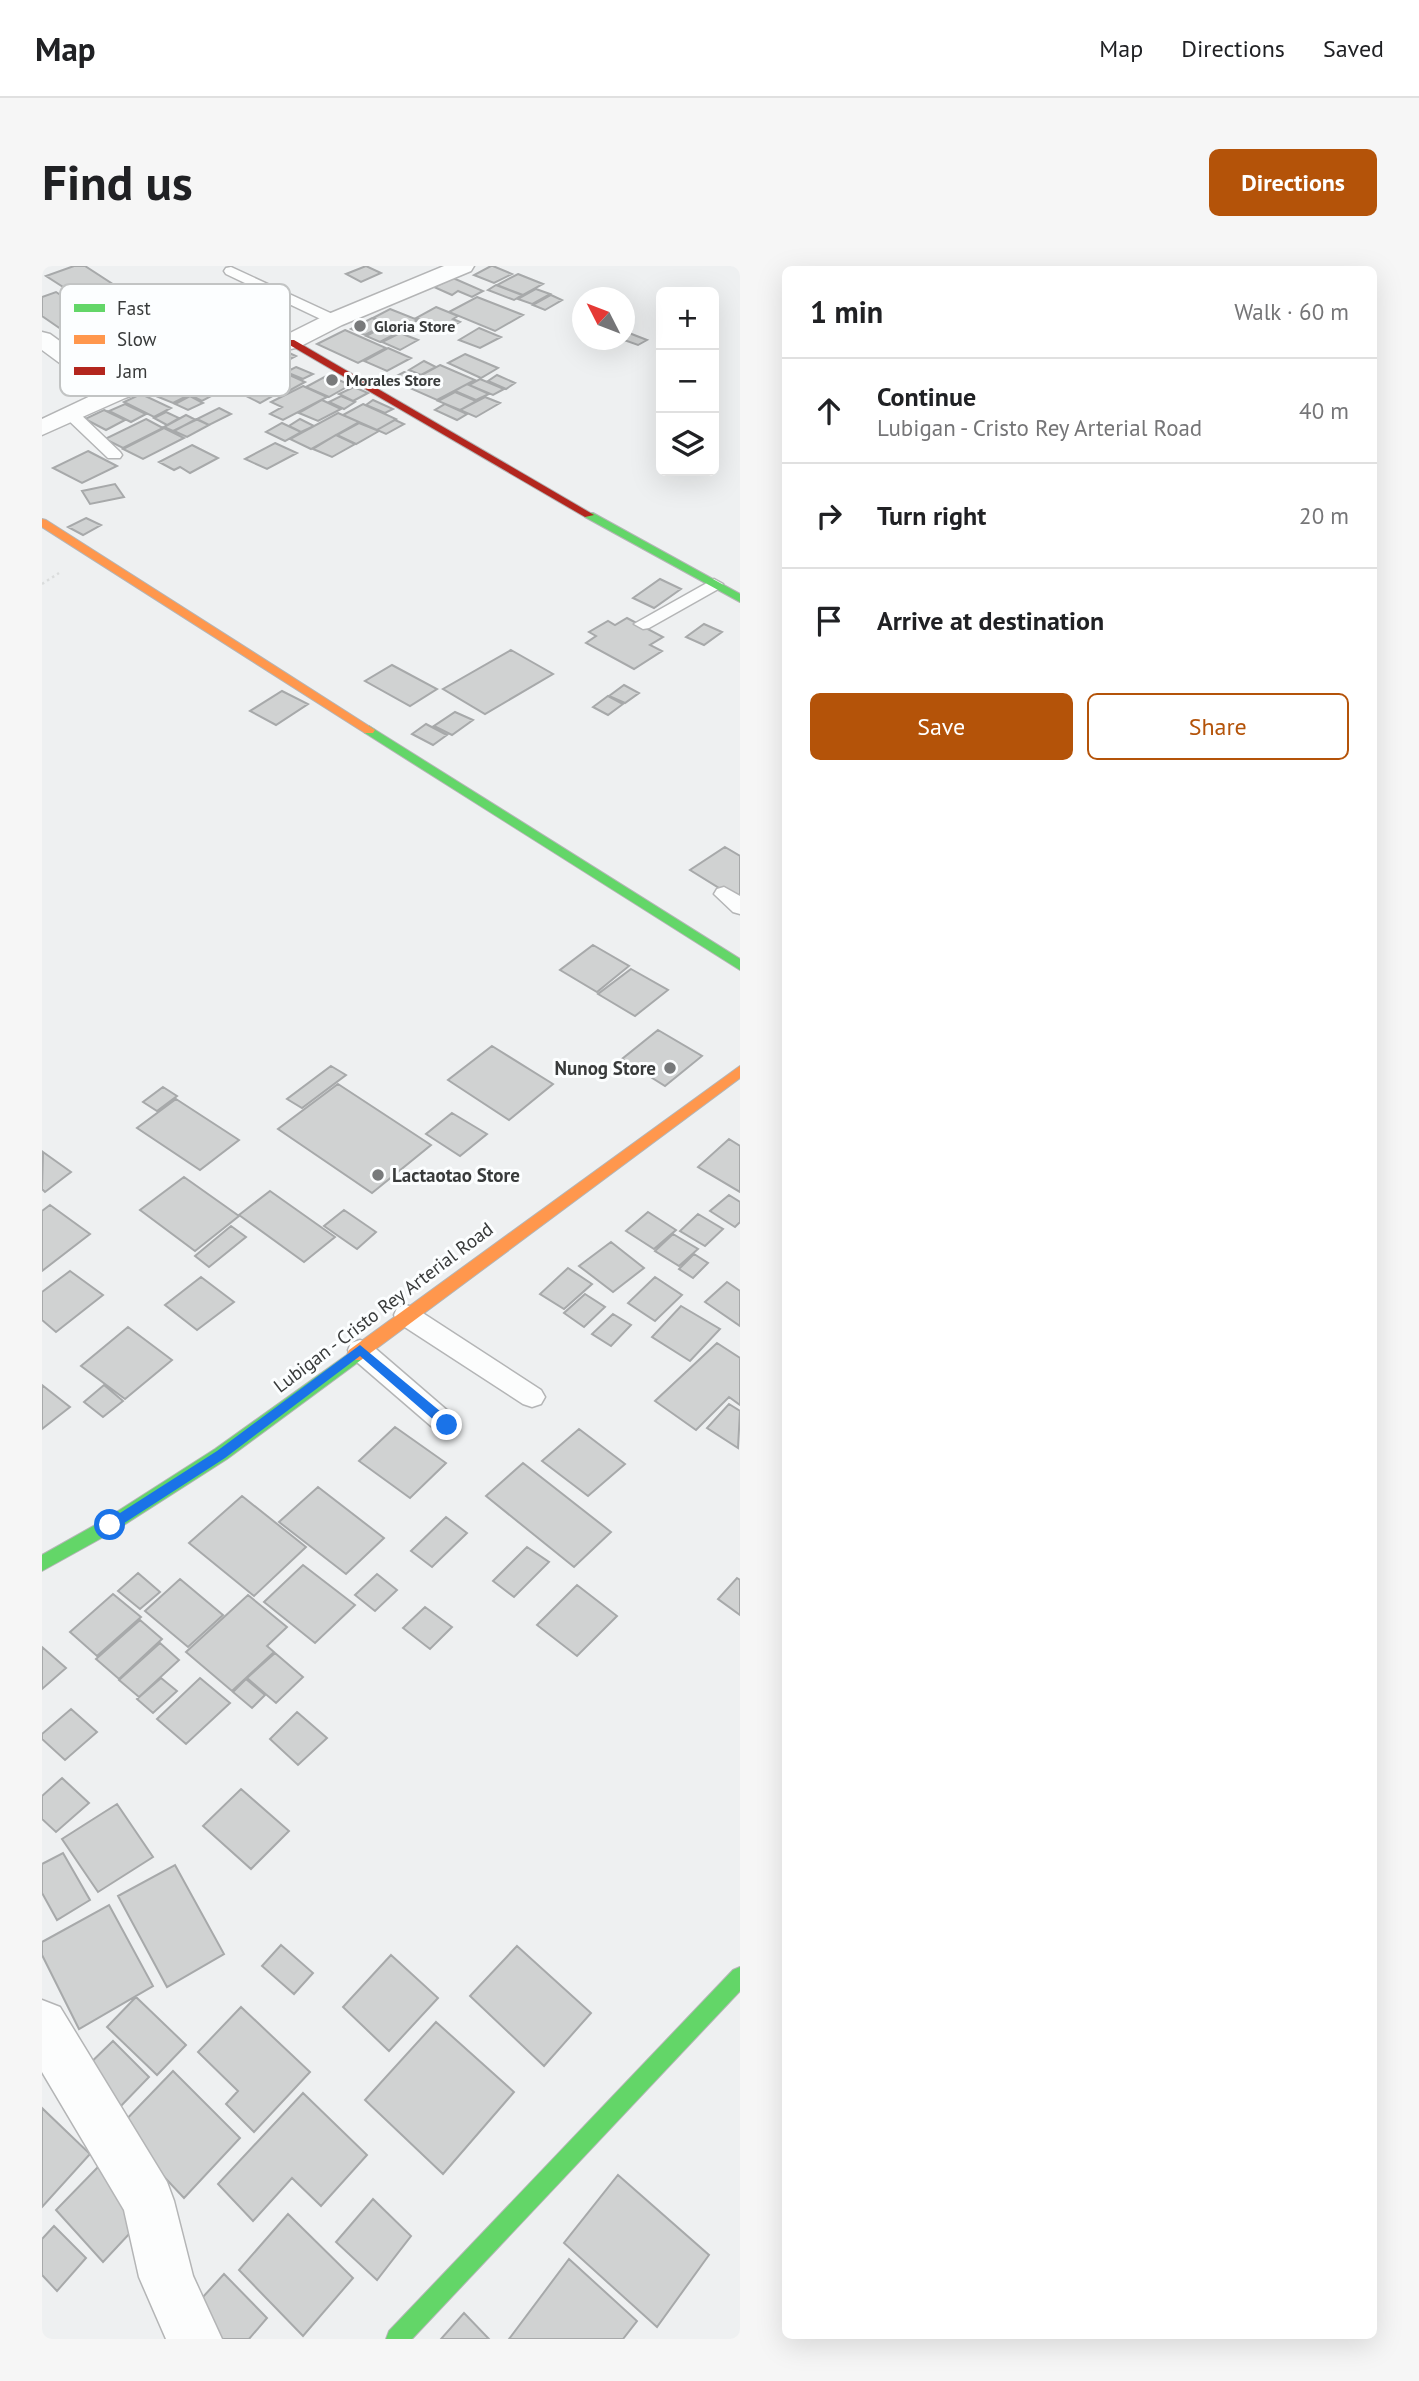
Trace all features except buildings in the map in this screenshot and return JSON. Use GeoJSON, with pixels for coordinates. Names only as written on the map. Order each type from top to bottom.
{"type":"FeatureCollection","features":[{"type":"Feature","properties":{"kind":"street"},"geometry":{"type":"LineString","coordinates":[[291,342],[334,320],[463,266]]}},
{"type":"Feature","properties":{"kind":"street"},"geometry":{"type":"LineString","coordinates":[[42,339],[60,352]]}},
{"type":"Feature","properties":{"kind":"street"},"geometry":{"type":"LineString","coordinates":[[291,342],[740,598]]}},
{"type":"Feature","properties":{"kind":"street"},"geometry":{"type":"LineString","coordinates":[[42,428],[110,396]]}},
{"type":"Feature","properties":{"kind":"street"},"geometry":{"type":"LineString","coordinates":[[42,522],[740,965]]}},
{"type":"Feature","properties":{"kind":"street","name":"Lubigan - Cristo Rey Arterial Road"},"geometry":{"type":"LineString","coordinates":[[42,1563],[110,1525],[221,1454],[740,1071]]}},
{"type":"Feature","properties":{"kind":"street"},"geometry":{"type":"LineString","coordinates":[[397,2339],[740,1977]]}},
{"type":"Feature","properties":{"kind":"street"},"geometry":{"type":"LineString","coordinates":[[42,2025],[148,2201],[166,2277],[195,2339]]}},
{"type":"Feature","properties":{"kind":"lane"},"geometry":{"type":"LineString","coordinates":[[231,271],[258,284]]}},
{"type":"Feature","properties":{"kind":"lane"},"geometry":{"type":"LineString","coordinates":[[290,299],[334,320]]}},
{"type":"Feature","properties":{"kind":"lane"},"geometry":{"type":"LineString","coordinates":[[71,414],[114,455]]}},
{"type":"Feature","properties":{"kind":"lane"},"geometry":{"type":"LineString","coordinates":[[643,624],[713,584]]}},
{"type":"Feature","properties":{"kind":"lane"},"geometry":{"type":"LineString","coordinates":[[406,1315],[532,1397]]}},
{"type":"Feature","properties":{"kind":"lane"},"geometry":{"type":"LineString","coordinates":[[360,1350],[447,1425]]}},
{"type":"Feature","properties":{"kind":"traffic: fast"},"geometry":{"type":"LineString","coordinates":[[589,515],[740,599]]}},
{"type":"Feature","properties":{"kind":"traffic: fast"},"geometry":{"type":"LineString","coordinates":[[369,730],[740,965]]}},
{"type":"Feature","properties":{"kind":"traffic: fast"},"geometry":{"type":"LineString","coordinates":[[42,1564],[110,1525],[221,1454],[355,1355]]}},
{"type":"Feature","properties":{"kind":"traffic: fast"},"geometry":{"type":"LineString","coordinates":[[397,2339],[740,1977]]}},
{"type":"Feature","properties":{"kind":"traffic: slow"},"geometry":{"type":"LineString","coordinates":[[42,522],[369,730]]}},
{"type":"Feature","properties":{"kind":"traffic: slow"},"geometry":{"type":"LineString","coordinates":[[355,1355],[740,1071]]}},
{"type":"Feature","properties":{"kind":"traffic: jam"},"geometry":{"type":"LineString","coordinates":[[291,342],[589,515]]}},
{"type":"Feature","properties":{"kind":"place","name":"Gloria Store"},"geometry":{"type":"Point","coordinates":[360,326]}},
{"type":"Feature","properties":{"kind":"place","name":"Morales Store"},"geometry":{"type":"Point","coordinates":[332,380]}},
{"type":"Feature","properties":{"kind":"place","name":"Nunog Store"},"geometry":{"type":"Point","coordinates":[670,1068]}},
{"type":"Feature","properties":{"kind":"place","name":"Lactaotao Store"},"geometry":{"type":"Point","coordinates":[378,1175]}},
{"type":"Feature","properties":{"kind":"route"},"geometry":{"type":"LineString","coordinates":[[110,1525],[221,1454],[360,1350],[447,1425]]}}]}
